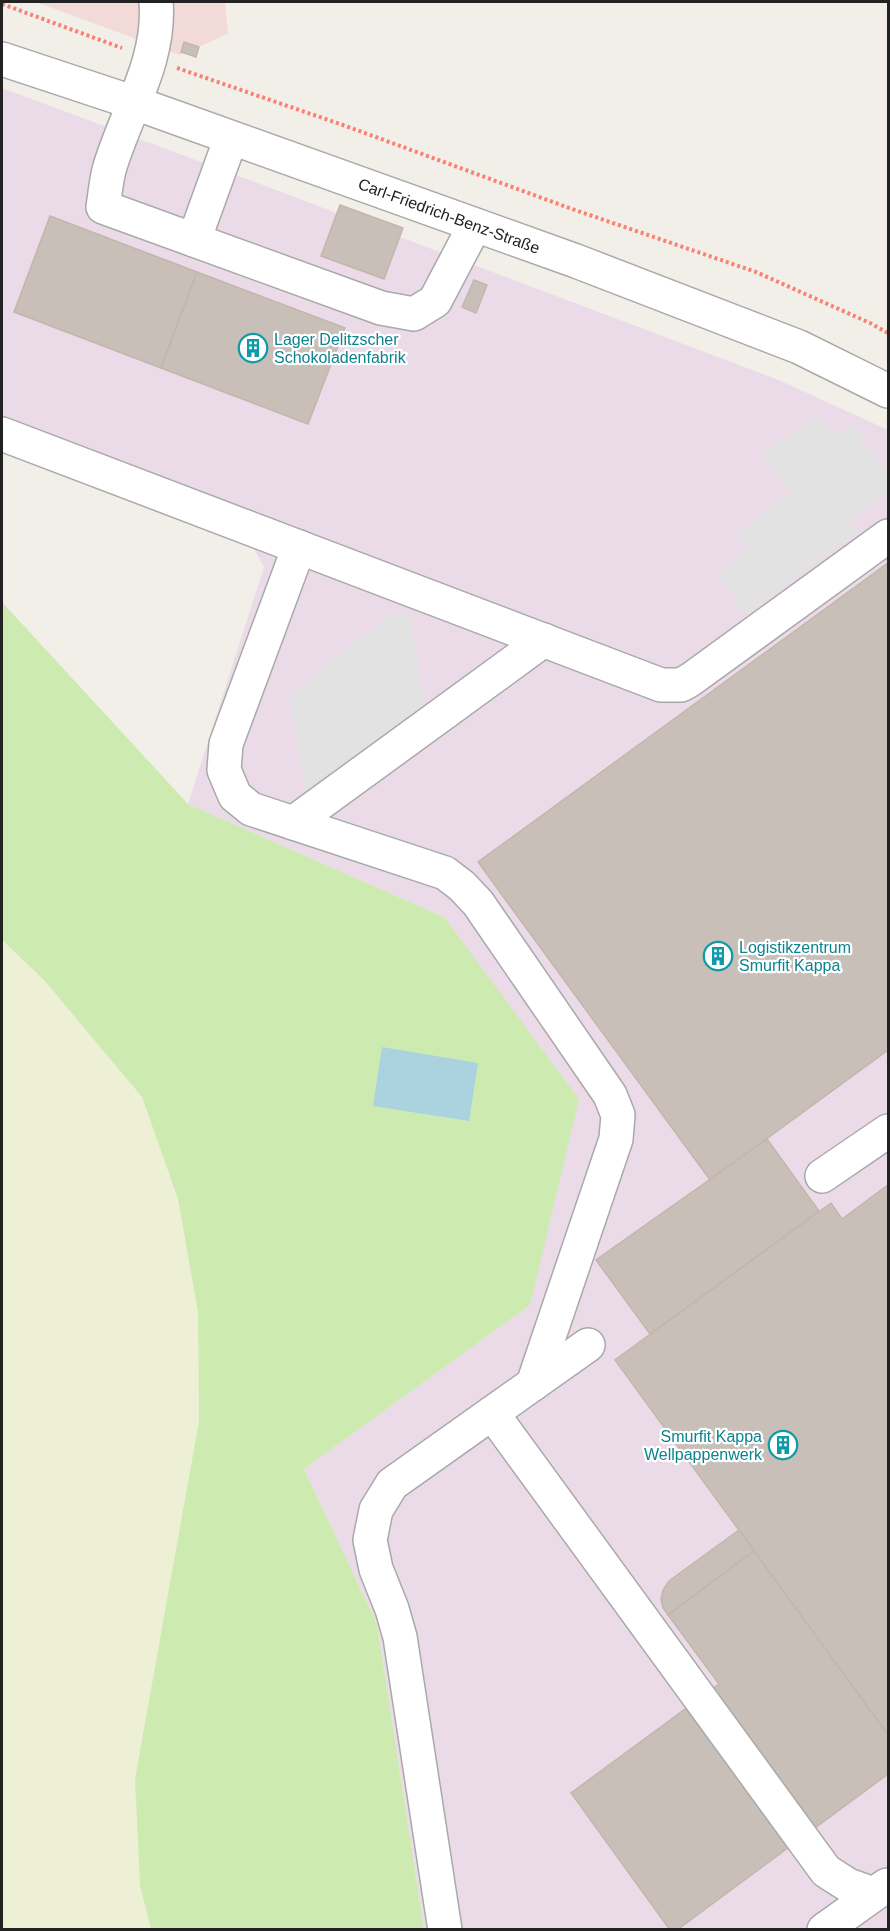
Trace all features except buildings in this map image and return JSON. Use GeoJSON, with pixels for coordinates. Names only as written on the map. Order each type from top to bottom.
{"type":"FeatureCollection","features":[{"type":"Feature","properties":{"kind":"street"},"geometry":{"type":"LineString","coordinates":[[156,2],[154,44],[135,103],[108,171],[104,207],[381,308],[414,314],[435,301],[475,225]]}},
{"type":"Feature","properties":{"kind":"street","name":"Carl-Friedrich-Benz-Straße"},"geometry":{"type":"LineString","coordinates":[[2,59],[135,103],[576,261],[799,347],[888,391]]}},
{"type":"Feature","properties":{"kind":"street"},"geometry":{"type":"LineString","coordinates":[[194,240],[231,138]]}},
{"type":"Feature","properties":{"kind":"street"},"geometry":{"type":"LineString","coordinates":[[2,434],[661,685],[681,685],[888,536]]}},
{"type":"Feature","properties":{"kind":"street"},"geometry":{"type":"LineString","coordinates":[[298,547],[226,744],[224,770],[235,796],[251,809],[445,873],[462,886],[478,903],[610,1095],[618,1115],[616,1139],[533,1384]]}},
{"type":"Feature","properties":{"kind":"street"},"geometry":{"type":"LineString","coordinates":[[293,823],[544,640]]}},
{"type":"Feature","properties":{"kind":"street"},"geometry":{"type":"LineString","coordinates":[[822,1176],[888,1131]]}},
{"type":"Feature","properties":{"kind":"street"},"geometry":{"type":"LineString","coordinates":[[445,1929],[400,1637],[392,1608],[376,1569],[370,1540],[376,1510],[392,1484],[588,1345]]}},
{"type":"Feature","properties":{"kind":"street"},"geometry":{"type":"LineString","coordinates":[[492,1413],[712,1718],[826,1871],[848,1885],[881,1889]]}},
{"type":"Feature","properties":{"kind":"street"},"geometry":{"type":"LineString","coordinates":[[824,1929],[881,1889]]}},
{"type":"Feature","properties":{"kind":"path"},"geometry":{"type":"LineString","coordinates":[[2,4],[572,209],[756,272],[870,322],[888,333]]}},
{"type":"Feature","properties":{"kind":"shaded area"},"geometry":{"type":"Polygon","coordinates":[[[36,2],[225,2],[228,34],[180,55],[36,2]]]}},
{"type":"Feature","properties":{"kind":"shaded area"},"geometry":{"type":"Polygon","coordinates":[[[2,88],[781,381],[888,430],[888,1929],[424,1929],[377,1624],[304,1469],[530,1305],[444,917],[188,804],[264,567],[254,549],[2,445],[2,88]]]}},
{"type":"Feature","properties":{"kind":"shaded area"},"geometry":{"type":"Polygon","coordinates":[[[818,414],[835,436],[852,424],[888,475],[888,492],[850,520],[858,532],[746,614],[717,573],[749,549],[737,533],[790,494],[761,454],[818,414]]]}},
{"type":"Feature","properties":{"kind":"shaded area"},"geometry":{"type":"Polygon","coordinates":[[[410,614],[427,725],[310,811],[288,696],[390,615],[410,614]]]}},
{"type":"Feature","properties":{"kind":"green space"},"geometry":{"type":"Polygon","coordinates":[[[2,602],[188,804],[444,917],[579,1099],[530,1305],[304,1469],[377,1624],[424,1929],[151,1929],[140,1886],[135,1779],[199,1421],[198,1312],[178,1199],[142,1097],[44,980],[2,940],[2,602]]]}},
{"type":"Feature","properties":{"kind":"green space"},"geometry":{"type":"Polygon","coordinates":[[[2,941],[44,980],[142,1097],[178,1199],[198,1312],[199,1421],[140,1886],[151,1929],[2,1929],[2,941]]]}},
{"type":"Feature","properties":{"kind":"water"},"geometry":{"type":"Polygon","coordinates":[[[382,1047],[478,1063],[469,1121],[373,1106],[382,1047]]]}},
{"type":"Feature","properties":{"kind":"place","name":"Lager Delitzscher Schokoladenfabrik"},"geometry":{"type":"Point","coordinates":[253,348]}},
{"type":"Feature","properties":{"kind":"place","name":"Logistikzentrum Smurfit Kappa"},"geometry":{"type":"Point","coordinates":[718,956]}},
{"type":"Feature","properties":{"kind":"place","name":"Smurfit Kappa Wellpappenwerk"},"geometry":{"type":"Point","coordinates":[783,1445]}}]}
